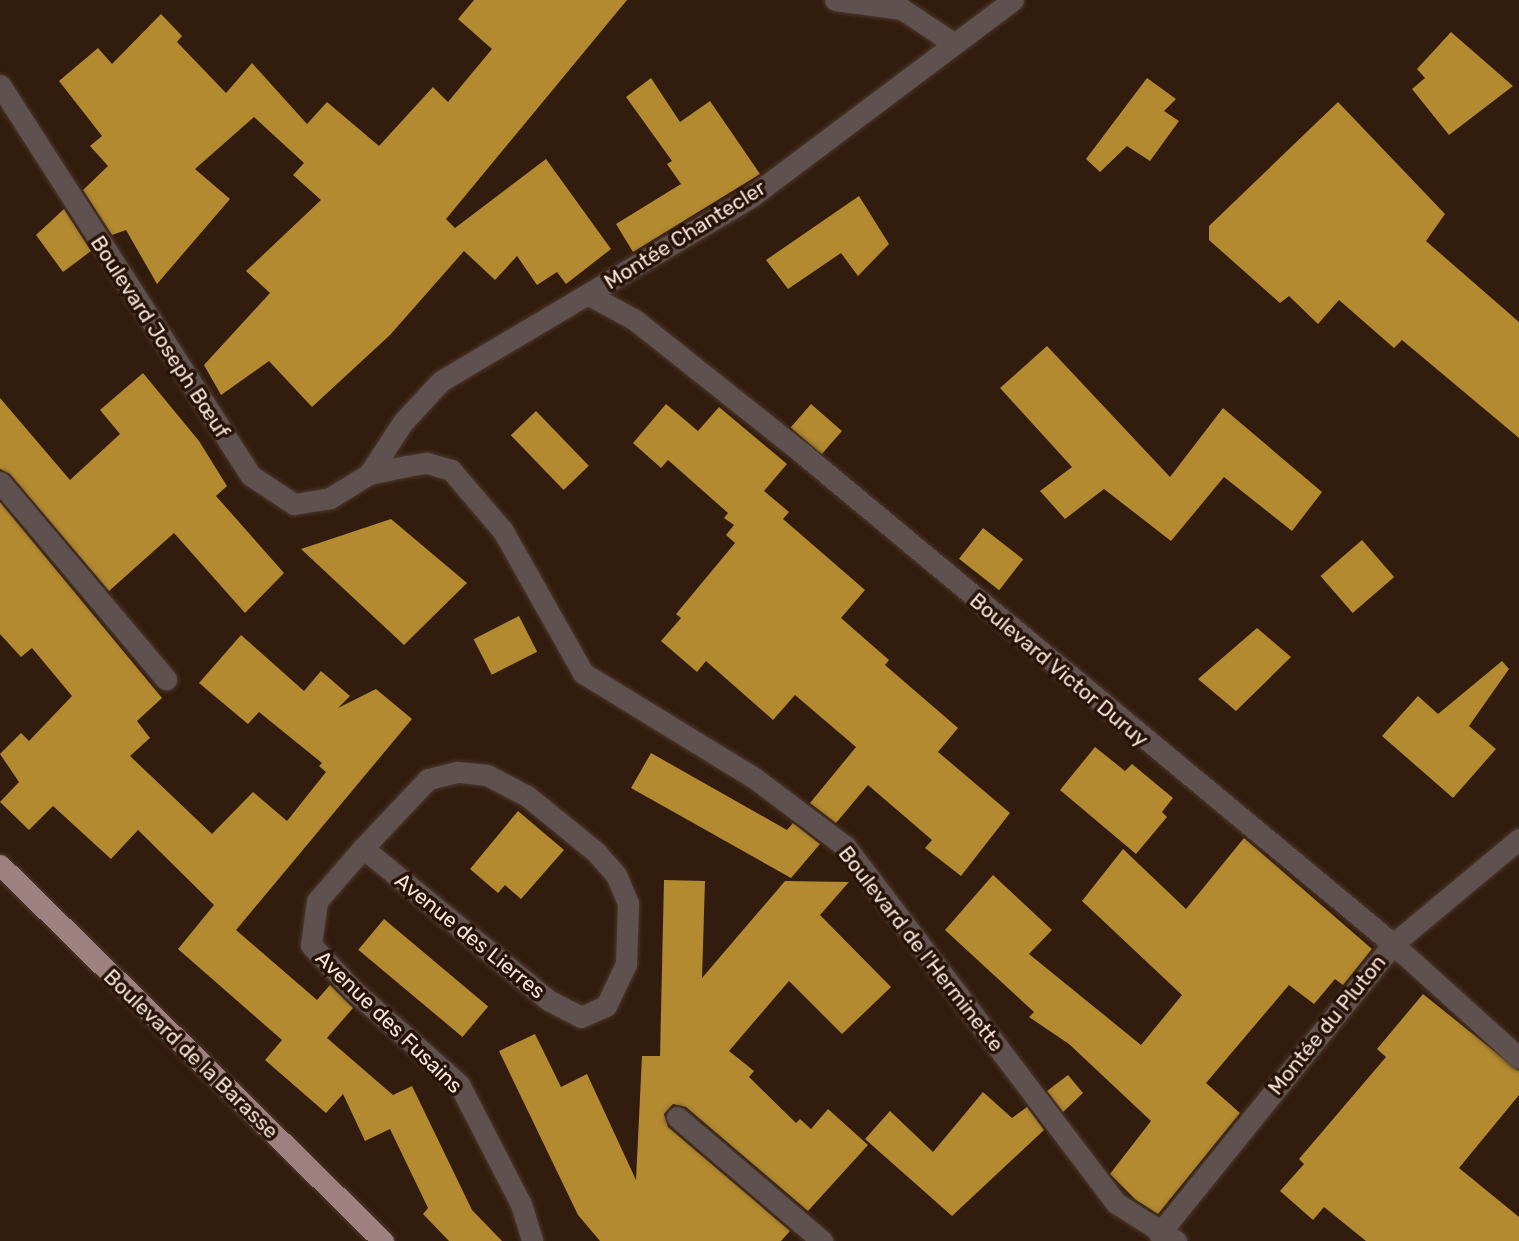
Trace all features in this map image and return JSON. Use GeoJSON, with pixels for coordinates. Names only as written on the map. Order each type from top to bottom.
{"type":"FeatureCollection","features":[{"type":"Feature","properties":{"kind":"main road","name":"Boulevard de la Barasse"},"geometry":{"type":"LineString","coordinates":[[0,865],[383,1241]]}},
{"type":"Feature","properties":{"kind":"street"},"geometry":{"type":"LineString","coordinates":[[835,0],[902,9],[953,43]]}},
{"type":"Feature","properties":{"kind":"street","name":"Montée Chantecler"},"geometry":{"type":"LineString","coordinates":[[369,474],[403,422],[441,381],[752,196],[1013,0]]}},
{"type":"Feature","properties":{"kind":"street","name":"Boulevard Joseph Bœuf"},"geometry":{"type":"LineString","coordinates":[[0,85],[250,475],[294,504],[330,498],[369,474]]}},
{"type":"Feature","properties":{"kind":"street","name":"Boulevard Victor Duruy"},"geometry":{"type":"LineString","coordinates":[[589,295],[635,320],[802,453],[1392,944],[1519,1058]]}},
{"type":"Feature","properties":{"kind":"street","name":"Boulevard de l'Herminette"},"geometry":{"type":"LineString","coordinates":[[369,474],[428,463],[451,470],[498,522],[591,681],[753,777],[845,846],[1116,1203],[1167,1237]]}},
{"type":"Feature","properties":{"kind":"street"},"geometry":{"type":"LineString","coordinates":[[0,482],[166,679]]}},
{"type":"Feature","properties":{"kind":"street","name":"Avenue des Lierres"},"geometry":{"type":"LineString","coordinates":[[457,772],[487,775],[527,796],[596,852],[616,875],[628,902],[626,964],[606,1006],[581,1017],[548,1000],[363,848],[429,779],[457,772]]}},
{"type":"Feature","properties":{"kind":"street","name":"Montée du Pluton"},"geometry":{"type":"LineString","coordinates":[[1167,1237],[1392,944],[1519,839]]}},
{"type":"Feature","properties":{"kind":"street","name":"Avenue des Fusains"},"geometry":{"type":"LineString","coordinates":[[363,848],[317,901],[311,945],[353,990],[459,1084],[521,1204],[532,1241]]}},
{"type":"Feature","properties":{"kind":"street"},"geometry":{"type":"LineString","coordinates":[[677,1117],[822,1241]]}},
{"type":"Feature","properties":{"kind":"building"},"geometry":{"type":"Polygon","coordinates":[[[474,0],[627,0],[446,219],[455,228],[546,159],[611,249],[566,284],[557,272],[537,285],[517,256],[495,280],[464,251],[390,335],[312,407],[269,361],[221,395],[204,365],[270,293],[246,271],[321,200],[293,175],[304,163],[254,117],[195,169],[230,199],[157,284],[126,230],[112,235],[83,190],[108,166],[90,146],[102,136],[59,81],[98,48],[112,64],[161,14],[182,36],[177,42],[226,93],[252,63],[307,124],[327,102],[379,146],[433,87],[448,102],[492,49],[458,19],[474,0]]]}},
{"type":"Feature","properties":{"kind":"building"},"geometry":{"type":"Polygon","coordinates":[[[1451,32],[1513,86],[1449,135],[1412,89],[1425,78],[1417,69],[1451,32]]]}},
{"type":"Feature","properties":{"kind":"building"},"geometry":{"type":"Polygon","coordinates":[[[651,78],[680,122],[710,101],[760,174],[633,252],[616,224],[681,184],[667,164],[672,161],[626,97],[651,78]]]}},
{"type":"Feature","properties":{"kind":"building"},"geometry":{"type":"Polygon","coordinates":[[[1147,78],[1176,99],[1164,111],[1179,121],[1150,161],[1127,146],[1100,172],[1086,159],[1147,78]]]}},
{"type":"Feature","properties":{"kind":"building"},"geometry":{"type":"Polygon","coordinates":[[[1338,102],[1445,214],[1426,241],[1519,322],[1519,438],[1402,340],[1394,348],[1339,300],[1318,324],[1289,296],[1280,303],[1209,240],[1209,226],[1338,102]]]}},
{"type":"Feature","properties":{"kind":"building"},"geometry":{"type":"Polygon","coordinates":[[[859,196],[889,244],[858,276],[841,253],[788,289],[766,260],[859,196]]]}},
{"type":"Feature","properties":{"kind":"building"},"geometry":{"type":"Polygon","coordinates":[[[64,209],[91,251],[63,272],[36,235],[64,209]]]}},
{"type":"Feature","properties":{"kind":"building"},"geometry":{"type":"Polygon","coordinates":[[[1047,346],[1170,477],[1223,408],[1322,492],[1292,531],[1224,477],[1171,541],[1104,489],[1065,519],[1040,491],[1072,467],[1000,388],[1047,346]]]}},
{"type":"Feature","properties":{"kind":"building"},"geometry":{"type":"Polygon","coordinates":[[[143,373],[199,441],[227,486],[216,496],[284,573],[245,613],[174,533],[109,591],[10,474],[0,469],[0,398],[70,480],[120,434],[100,410],[143,373]]]}},
{"type":"Feature","properties":{"kind":"building"},"geometry":{"type":"Polygon","coordinates":[[[666,404],[698,431],[719,407],[787,464],[764,491],[789,512],[783,519],[865,590],[841,618],[889,660],[885,665],[958,728],[938,752],[1010,813],[961,876],[925,848],[932,840],[868,785],[836,823],[810,803],[856,747],[795,695],[773,720],[706,661],[697,672],[661,641],[681,618],[676,614],[735,543],[726,535],[734,525],[724,518],[728,513],[668,460],[661,468],[633,443],[666,404]]]}},
{"type":"Feature","properties":{"kind":"building"},"geometry":{"type":"Polygon","coordinates":[[[811,404],[842,431],[822,454],[791,427],[811,404]]]}},
{"type":"Feature","properties":{"kind":"building"},"geometry":{"type":"Polygon","coordinates":[[[536,411],[589,466],[564,490],[511,435],[536,411]]]}},
{"type":"Feature","properties":{"kind":"building"},"geometry":{"type":"Polygon","coordinates":[[[0,502],[162,698],[137,721],[150,738],[130,756],[212,834],[253,792],[287,821],[326,772],[319,766],[322,763],[259,712],[248,724],[199,683],[241,635],[304,691],[321,671],[350,696],[338,708],[376,689],[412,719],[236,930],[317,1000],[330,985],[353,1008],[327,1038],[393,1095],[412,1086],[472,1210],[502,1241],[449,1241],[423,1214],[428,1208],[390,1129],[365,1141],[343,1094],[326,1113],[265,1060],[282,1040],[178,949],[214,905],[138,830],[111,859],[53,806],[29,830],[0,802],[19,782],[0,754],[21,733],[29,741],[72,696],[32,648],[21,657],[0,634],[0,502]]]}},
{"type":"Feature","properties":{"kind":"building"},"geometry":{"type":"Polygon","coordinates":[[[391,519],[467,583],[404,645],[301,549],[391,519]]]}},
{"type":"Feature","properties":{"kind":"building"},"geometry":{"type":"Polygon","coordinates":[[[983,528],[1023,559],[999,590],[959,559],[983,528]]]}},
{"type":"Feature","properties":{"kind":"building"},"geometry":{"type":"Polygon","coordinates":[[[1362,540],[1394,577],[1353,613],[1320,576],[1362,540]]]}},
{"type":"Feature","properties":{"kind":"building"},"geometry":{"type":"Polygon","coordinates":[[[519,616],[537,652],[492,675],[474,639],[519,616]]]}},
{"type":"Feature","properties":{"kind":"building"},"geometry":{"type":"Polygon","coordinates":[[[1257,628],[1291,657],[1236,711],[1198,679],[1257,628]]]}},
{"type":"Feature","properties":{"kind":"building"},"geometry":{"type":"Polygon","coordinates":[[[1502,661],[1509,669],[1469,726],[1496,749],[1453,798],[1382,736],[1418,696],[1438,714],[1502,661]]]}},
{"type":"Feature","properties":{"kind":"building"},"geometry":{"type":"Polygon","coordinates":[[[1095,747],[1125,771],[1132,764],[1173,798],[1162,812],[1167,817],[1136,854],[1060,790],[1095,747]]]}},
{"type":"Feature","properties":{"kind":"building"},"geometry":{"type":"Polygon","coordinates":[[[651,753],[787,830],[793,823],[820,844],[791,878],[631,788],[651,753]]]}},
{"type":"Feature","properties":{"kind":"building"},"geometry":{"type":"Polygon","coordinates":[[[518,811],[564,850],[521,899],[505,885],[498,893],[470,869],[518,811]]]}},
{"type":"Feature","properties":{"kind":"building"},"geometry":{"type":"Polygon","coordinates":[[[1244,838],[1372,949],[1343,985],[1335,979],[1314,1004],[1289,985],[1206,1083],[1240,1113],[1158,1214],[1136,1200],[1110,1174],[1151,1121],[1069,1044],[1029,1017],[1034,1012],[945,930],[993,875],[1052,930],[1029,954],[1141,1045],[1182,995],[1082,901],[1123,849],[1186,909],[1244,838]]]}},
{"type":"Feature","properties":{"kind":"building"},"geometry":{"type":"Polygon","coordinates":[[[664,880],[705,881],[702,978],[785,881],[849,882],[820,915],[891,987],[842,1034],[789,981],[729,1051],[754,1071],[749,1077],[796,1123],[800,1119],[811,1129],[828,1109],[868,1145],[808,1211],[686,1107],[673,1104],[664,1114],[668,1127],[790,1231],[781,1241],[600,1241],[578,1215],[499,1051],[535,1034],[561,1087],[587,1074],[636,1180],[642,1056],[660,1056],[664,880]]]}},
{"type":"Feature","properties":{"kind":"building"},"geometry":{"type":"Polygon","coordinates":[[[384,919],[488,1006],[462,1037],[358,950],[384,919]]]}},
{"type":"Feature","properties":{"kind":"building"},"geometry":{"type":"Polygon","coordinates":[[[1423,994],[1519,1071],[1519,1095],[1459,1168],[1519,1217],[1519,1241],[1366,1241],[1324,1207],[1313,1220],[1280,1191],[1304,1164],[1299,1159],[1386,1057],[1377,1049],[1423,994]]]}},
{"type":"Feature","properties":{"kind":"building"},"geometry":{"type":"Polygon","coordinates":[[[1068,1075],[1083,1093],[1063,1112],[1047,1091],[1068,1075]]]}},
{"type":"Feature","properties":{"kind":"building"},"geometry":{"type":"Polygon","coordinates":[[[983,1092],[1012,1118],[1027,1107],[1044,1130],[952,1216],[865,1139],[890,1111],[933,1152],[983,1092]]]}}]}
